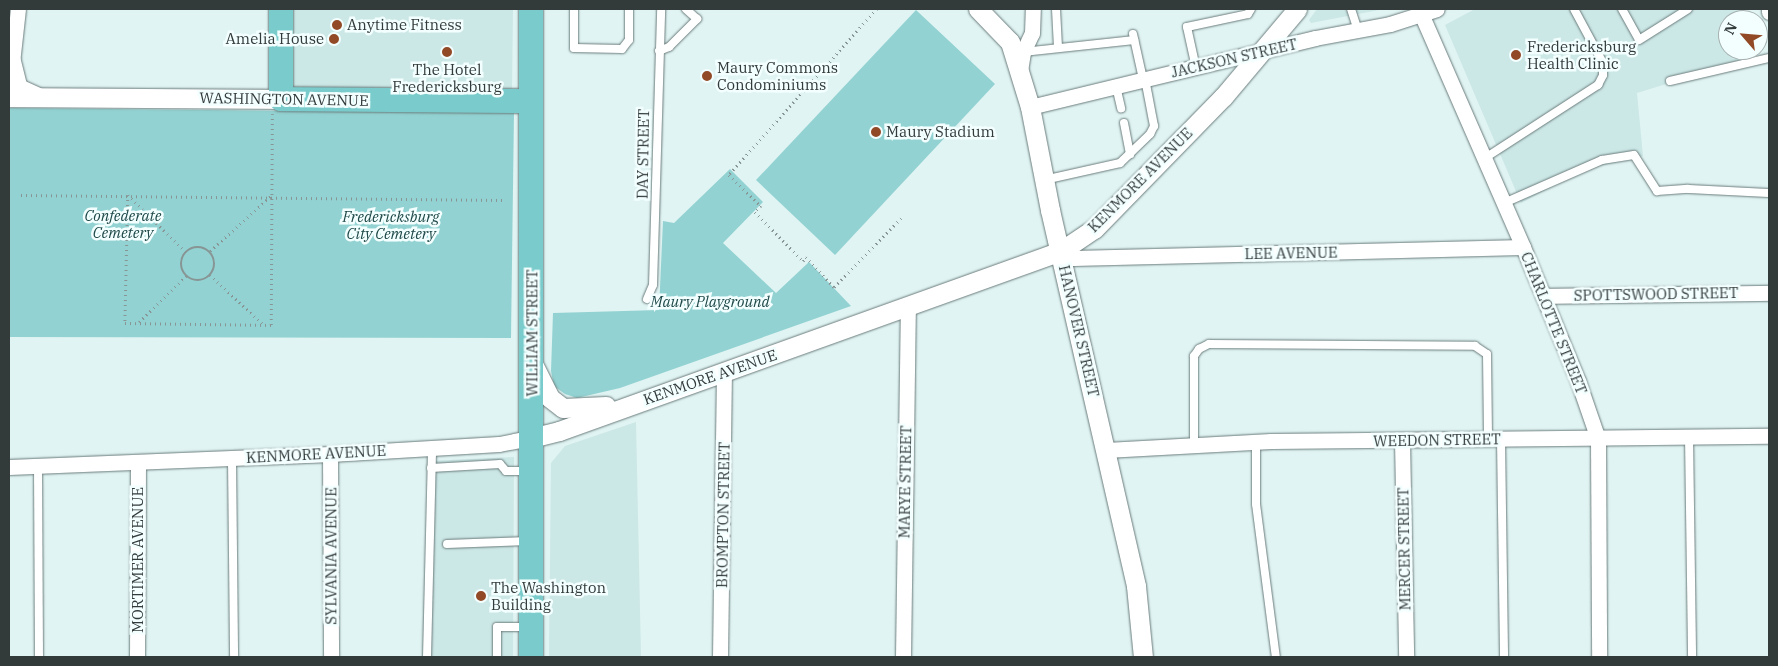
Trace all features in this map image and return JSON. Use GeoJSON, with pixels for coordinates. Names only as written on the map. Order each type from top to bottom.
{"type":"FeatureCollection","features":[{"type":"Feature","properties":{"kind":"main road"},"geometry":{"type":"LineString","coordinates":[[276,106],[281,9]]}},
{"type":"Feature","properties":{"kind":"main road","name":"WILLIAM STREET"},"geometry":{"type":"LineString","coordinates":[[531,657],[532,9]]}},
{"type":"Feature","properties":{"kind":"main road","name":"WASHINGTON AVENUE"},"geometry":{"type":"LineString","coordinates":[[276,106],[531,101]]}},
{"type":"Feature","properties":{"kind":"street"},"geometry":{"type":"LineString","coordinates":[[18,9],[10,64],[18,88],[37,97]]}},
{"type":"Feature","properties":{"kind":"street"},"geometry":{"type":"LineString","coordinates":[[978,9],[1010,42],[1019,78]]}},
{"type":"Feature","properties":{"kind":"street","name":"HANOVER STREET"},"geometry":{"type":"LineString","coordinates":[[1033,9],[1032,33],[1023,52],[1019,78],[1030,107],[1044,180],[1136,586],[1144,652]]}},
{"type":"Feature","properties":{"kind":"street","name":"KENMORE AVENUE"},"geometry":{"type":"LineString","coordinates":[[9,466],[232,459],[432,446],[499,444],[559,431],[632,403],[724,373],[1060,251],[1094,229],[1263,52],[1297,9]]}},
{"type":"Feature","properties":{"kind":"street","name":"JACKSON STREET"},"geometry":{"type":"LineString","coordinates":[[1030,107],[1116,85],[1358,30],[1437,9]]}},
{"type":"Feature","properties":{"kind":"street","name":"CHARLOTTE STREET"},"geometry":{"type":"LineString","coordinates":[[1420,12],[1486,158],[1523,246],[1598,439],[1599,657]]}},
{"type":"Feature","properties":{"kind":"street","name":"WASHINGTON AVENUE"},"geometry":{"type":"LineString","coordinates":[[9,97],[276,106]]}},
{"type":"Feature","properties":{"kind":"street","name":"LEE AVENUE"},"geometry":{"type":"LineString","coordinates":[[1060,251],[1073,258],[1523,246]]}},
{"type":"Feature","properties":{"kind":"street","name":"SPOTTSWOOD STREET"},"geometry":{"type":"LineString","coordinates":[[1543,296],[1769,294]]}},
{"type":"Feature","properties":{"kind":"street","name":"MARYE STREET"},"geometry":{"type":"LineString","coordinates":[[903,657],[908,307]]}},
{"type":"Feature","properties":{"kind":"street"},"geometry":{"type":"LineString","coordinates":[[532,361],[550,398],[563,408],[632,403]]}},
{"type":"Feature","properties":{"kind":"street","name":"BROMPTON STREET"},"geometry":{"type":"LineString","coordinates":[[720,657],[724,373]]}},
{"type":"Feature","properties":{"kind":"street","name":"WEEDON STREET"},"geometry":{"type":"LineString","coordinates":[[1106,450],[1256,442],[1769,436]]}},
{"type":"Feature","properties":{"kind":"street","name":"MERCER STREET"},"geometry":{"type":"LineString","coordinates":[[1402,440],[1406,657]]}},
{"type":"Feature","properties":{"kind":"street","name":"SYLVANIA AVENUE"},"geometry":{"type":"LineString","coordinates":[[330,454],[332,657]]}},
{"type":"Feature","properties":{"kind":"street","name":"MORTIMER AVENUE"},"geometry":{"type":"LineString","coordinates":[[138,463],[138,657]]}},
{"type":"Feature","properties":{"kind":"lane"},"geometry":{"type":"LineString","coordinates":[[574,9],[574,48],[612,49],[622,49],[629,40],[629,9]]}},
{"type":"Feature","properties":{"kind":"lane","name":"DAY STREET"},"geometry":{"type":"LineString","coordinates":[[647,299],[653,285],[661,9]]}},
{"type":"Feature","properties":{"kind":"lane"},"geometry":{"type":"LineString","coordinates":[[660,50],[669,47],[697,19],[686,9]]}},
{"type":"Feature","properties":{"kind":"lane"},"geometry":{"type":"LineString","coordinates":[[1056,9],[1058,48]]}},
{"type":"Feature","properties":{"kind":"lane"},"geometry":{"type":"LineString","coordinates":[[1196,68],[1187,27],[1248,14],[1251,9]]}},
{"type":"Feature","properties":{"kind":"lane"},"geometry":{"type":"LineString","coordinates":[[1351,9],[1358,30]]}},
{"type":"Feature","properties":{"kind":"lane"},"geometry":{"type":"LineString","coordinates":[[1486,158],[1598,85],[1603,75],[1603,63],[1574,9]]}},
{"type":"Feature","properties":{"kind":"lane"},"geometry":{"type":"LineString","coordinates":[[1622,9],[1639,40],[1688,9]]}},
{"type":"Feature","properties":{"kind":"lane"},"geometry":{"type":"LineString","coordinates":[[1023,52],[1134,37],[1154,126],[1130,154],[1120,162],[1044,180]]}},
{"type":"Feature","properties":{"kind":"lane"},"geometry":{"type":"LineString","coordinates":[[1670,81],[1769,58]]}},
{"type":"Feature","properties":{"kind":"lane"},"geometry":{"type":"LineString","coordinates":[[1116,85],[1121,108]]}},
{"type":"Feature","properties":{"kind":"lane"},"geometry":{"type":"LineString","coordinates":[[1124,123],[1130,154]]}},
{"type":"Feature","properties":{"kind":"lane"},"geometry":{"type":"LineString","coordinates":[[1504,203],[1602,160],[1634,155],[1657,191],[1688,188],[1769,193]]}},
{"type":"Feature","properties":{"kind":"lane"},"geometry":{"type":"LineString","coordinates":[[1194,444],[1194,356],[1198,349],[1209,344],[1475,346],[1487,354],[1495,439],[1504,657]]}},
{"type":"Feature","properties":{"kind":"lane"},"geometry":{"type":"LineString","coordinates":[[1690,436],[1692,657]]}},
{"type":"Feature","properties":{"kind":"lane"},"geometry":{"type":"LineString","coordinates":[[1256,442],[1256,504],[1276,657]]}},
{"type":"Feature","properties":{"kind":"lane"},"geometry":{"type":"LineString","coordinates":[[427,657],[432,446]]}},
{"type":"Feature","properties":{"kind":"lane"},"geometry":{"type":"LineString","coordinates":[[232,459],[234,657]]}},
{"type":"Feature","properties":{"kind":"lane"},"geometry":{"type":"LineString","coordinates":[[431,468],[500,464],[506,471],[531,471]]}},
{"type":"Feature","properties":{"kind":"lane"},"geometry":{"type":"LineString","coordinates":[[38,466],[39,657]]}},
{"type":"Feature","properties":{"kind":"lane"},"geometry":{"type":"LineString","coordinates":[[447,544],[530,541]]}},
{"type":"Feature","properties":{"kind":"lane"},"geometry":{"type":"LineString","coordinates":[[497,657],[497,627],[531,627]]}},
{"type":"Feature","properties":{"kind":"path"},"geometry":{"type":"LineString","coordinates":[[877,9],[729,175],[761,206],[755,212],[803,261],[806,257],[834,287],[900,218]]}},
{"type":"Feature","properties":{"kind":"path"},"geometry":{"type":"LineString","coordinates":[[128,195],[125,323],[271,325],[272,195],[276,106]]}},
{"type":"Feature","properties":{"kind":"path"},"geometry":{"type":"LineString","coordinates":[[21,195],[272,195],[503,200]]}},
{"type":"Feature","properties":{"kind":"path"},"geometry":{"type":"LineString","coordinates":[[128,195],[186,252]]}},
{"type":"Feature","properties":{"kind":"path"},"geometry":{"type":"LineString","coordinates":[[210,251],[272,195]]}},
{"type":"Feature","properties":{"kind":"path"},"geometry":{"type":"LineString","coordinates":[[199,246],[210,251],[215,260],[210,276],[201,281],[186,276],[180,266],[186,252],[199,246]]}},
{"type":"Feature","properties":{"kind":"path"},"geometry":{"type":"LineString","coordinates":[[138,323],[186,276]]}},
{"type":"Feature","properties":{"kind":"path"},"geometry":{"type":"LineString","coordinates":[[210,276],[264,325]]}},
{"type":"Feature","properties":{"kind":"shaded area"},"geometry":{"type":"Polygon","coordinates":[[[292,9],[513,9],[512,90],[292,87],[292,9]]]}},
{"type":"Feature","properties":{"kind":"shaded area"},"geometry":{"type":"Polygon","coordinates":[[[1317,9],[1384,9],[1311,23],[1309,20],[1317,9]]]}},
{"type":"Feature","properties":{"kind":"shaded area"},"geometry":{"type":"Polygon","coordinates":[[[1475,9],[1741,9],[1718,10],[1718,60],[1744,60],[1637,93],[1643,156],[1583,170],[1521,203],[1445,25],[1475,9]]]}},
{"type":"Feature","properties":{"kind":"shaded area"},"geometry":{"type":"Polygon","coordinates":[[[636,422],[641,657],[549,657],[551,463],[565,446],[636,422]]]}},
{"type":"Feature","properties":{"kind":"shaded area"},"geometry":{"type":"Polygon","coordinates":[[[514,457],[513,657],[422,657],[428,461],[514,457]]]}},
{"type":"Feature","properties":{"kind":"green space","name":"Maury Stadium"},"geometry":{"type":"Polygon","coordinates":[[[916,10],[995,84],[835,255],[756,180],[916,10]]]}},
{"type":"Feature","properties":{"kind":"green space"},"geometry":{"type":"Polygon","coordinates":[[[9,108],[514,113],[511,338],[9,337],[9,108]]]}},
{"type":"Feature","properties":{"kind":"green space","name":"Maury Playground"},"geometry":{"type":"Polygon","coordinates":[[[730,169],[763,202],[723,243],[776,293],[809,262],[851,306],[620,388],[577,398],[565,394],[554,386],[551,371],[553,313],[659,310],[663,221],[674,223],[730,169]]]}},
{"type":"Feature","properties":{"kind":"place","name":"Anytime Fitness"},"geometry":{"type":"Point","coordinates":[337,25]}},
{"type":"Feature","properties":{"kind":"place","name":"Amelia House"},"geometry":{"type":"Point","coordinates":[334,39]}},
{"type":"Feature","properties":{"kind":"place","name":"The Hotel Fredericksburg"},"geometry":{"type":"Point","coordinates":[447,52]}},
{"type":"Feature","properties":{"kind":"place","name":"Fredericksburg Health Clinic"},"geometry":{"type":"Point","coordinates":[1516,55]}},
{"type":"Feature","properties":{"kind":"place","name":"Maury Commons Condominiums"},"geometry":{"type":"Point","coordinates":[707,76]}},
{"type":"Feature","properties":{"kind":"place","name":"Maury Stadium"},"geometry":{"type":"Point","coordinates":[876,132]}},
{"type":"Feature","properties":{"kind":"place","name":"The Washington Building"},"geometry":{"type":"Point","coordinates":[481,596]}},
{"type":"Feature","properties":{"kind":"park label","name":"Confederate Cemetery"},"geometry":{"type":"Point","coordinates":[123,224]}},
{"type":"Feature","properties":{"kind":"park label","name":"Fredericksburg City Cemetery"},"geometry":{"type":"Point","coordinates":[391,224]}}]}
